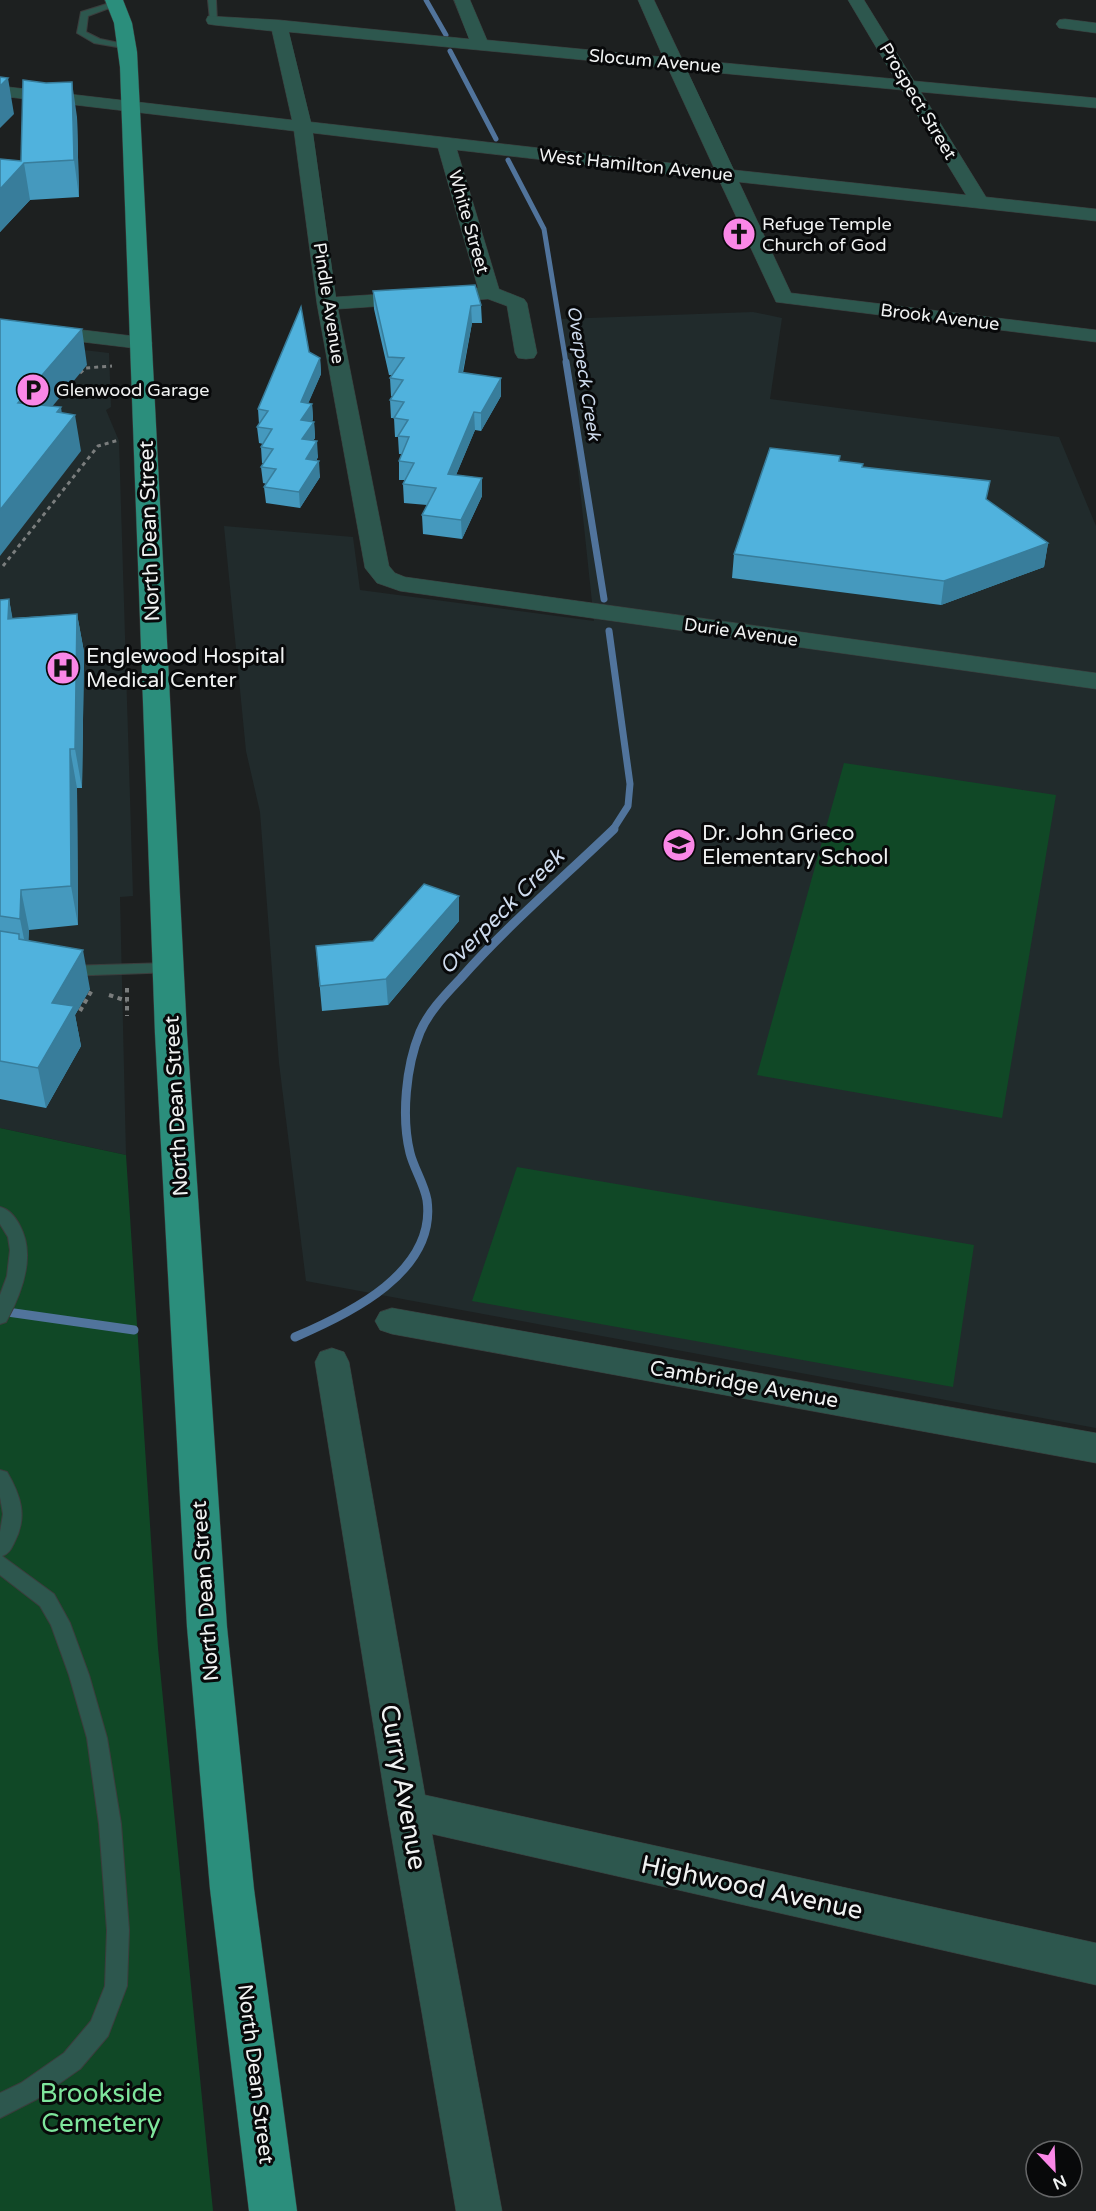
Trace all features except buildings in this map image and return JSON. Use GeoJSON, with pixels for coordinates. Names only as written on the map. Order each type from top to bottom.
{"type":"FeatureCollection","features":[{"type":"Feature","properties":{"kind":"main road","name":"North Dean Street"},"geometry":{"type":"LineString","coordinates":[[115,2],[123,18],[131,108],[172,1058],[207,1627],[232,1889],[273,2211]]}},
{"type":"Feature","properties":{"kind":"street"},"geometry":{"type":"LineString","coordinates":[[462,0],[480,45]]}},
{"type":"Feature","properties":{"kind":"street"},"geometry":{"type":"LineString","coordinates":[[646,0],[727,175]]}},
{"type":"Feature","properties":{"kind":"street","name":"Prospect Street"},"geometry":{"type":"LineString","coordinates":[[856,0],[980,203]]}},
{"type":"Feature","properties":{"kind":"street","name":"Slocum Avenue"},"geometry":{"type":"LineString","coordinates":[[214,20],[1096,104]]}},
{"type":"Feature","properties":{"kind":"street"},"geometry":{"type":"LineString","coordinates":[[1065,24],[1096,28]]}},
{"type":"Feature","properties":{"kind":"street","name":"Pindle Avenue"},"geometry":{"type":"LineString","coordinates":[[279,26],[303,127],[327,303],[377,568],[386,578]]}},
{"type":"Feature","properties":{"kind":"street","name":"West Hamilton Avenue"},"geometry":{"type":"LineString","coordinates":[[0,91],[175,113],[1096,215]]}},
{"type":"Feature","properties":{"kind":"street","name":"White Street"},"geometry":{"type":"LineString","coordinates":[[446,143],[490,293],[517,303],[525,353]]}},
{"type":"Feature","properties":{"kind":"street","name":"Brook Avenue"},"geometry":{"type":"LineString","coordinates":[[727,175],[783,298],[1096,336]]}},
{"type":"Feature","properties":{"kind":"street"},"geometry":{"type":"LineString","coordinates":[[327,303],[490,293]]}},
{"type":"Feature","properties":{"kind":"street"},"geometry":{"type":"LineString","coordinates":[[0,326],[141,343]]}},
{"type":"Feature","properties":{"kind":"street","name":"Durie Avenue"},"geometry":{"type":"LineString","coordinates":[[386,578],[400,584],[1096,681]]}},
{"type":"Feature","properties":{"kind":"street","name":"Cambridge Avenue"},"geometry":{"type":"LineString","coordinates":[[392,1321],[1096,1448]]}},
{"type":"Feature","properties":{"kind":"street","name":"Curry Avenue"},"geometry":{"type":"LineString","coordinates":[[332,1362],[407,1810],[480,2211]]}},
{"type":"Feature","properties":{"kind":"street","name":"Highwood Avenue"},"geometry":{"type":"LineString","coordinates":[[407,1810],[1096,1964]]}},
{"type":"Feature","properties":{"kind":"lane"},"geometry":{"type":"LineString","coordinates":[[212,0],[214,20]]}},
{"type":"Feature","properties":{"kind":"lane"},"geometry":{"type":"LineString","coordinates":[[115,2],[84,14],[81,33],[97,41],[126,47]]}},
{"type":"Feature","properties":{"kind":"lane"},"geometry":{"type":"LineString","coordinates":[[47,969],[104,972],[169,968]]}},
{"type":"Feature","properties":{"kind":"lane"},"geometry":{"type":"LineString","coordinates":[[0,1213],[11,1222],[18,1236],[19,1259],[17,1274],[0,1317]]}},
{"type":"Feature","properties":{"kind":"lane"},"geometry":{"type":"LineString","coordinates":[[0,1478],[11,1501],[14,1520],[9,1538],[0,1549]]}},
{"type":"Feature","properties":{"kind":"lane"},"geometry":{"type":"LineString","coordinates":[[0,1564],[46,1600],[60,1623],[79,1675],[97,1738],[102,1770],[110,1824],[118,1930],[116,1986],[100,2028],[72,2061],[29,2091],[0,2106]]}},
{"type":"Feature","properties":{"kind":"path"},"geometry":{"type":"LineString","coordinates":[[80,373],[86,368],[112,366]]}},
{"type":"Feature","properties":{"kind":"path"},"geometry":{"type":"LineString","coordinates":[[3,566],[98,446],[123,440]]}},
{"type":"Feature","properties":{"kind":"path"},"geometry":{"type":"LineString","coordinates":[[127,984],[127,1016]]}},
{"type":"Feature","properties":{"kind":"path"},"geometry":{"type":"LineString","coordinates":[[80,1011],[92,990]]}},
{"type":"Feature","properties":{"kind":"path"},"geometry":{"type":"LineString","coordinates":[[109,995],[127,1001]]}},
{"type":"Feature","properties":{"kind":"shaded area","name":"Dr. John Grieco Elementary School"},"geometry":{"type":"Polygon","coordinates":[[[753,312],[782,318],[770,399],[1059,437],[1096,526],[1096,1428],[306,1281],[279,1063],[260,812],[246,751],[224,526],[353,537],[360,590],[594,621],[562,319],[753,312]]]}},
{"type":"Feature","properties":{"kind":"shaded area","name":"Englewood Hospital Medical Center"},"geometry":{"type":"Polygon","coordinates":[[[0,340],[109,353],[111,407],[106,410],[119,441],[133,896],[120,897],[126,1155],[0,1128],[0,340]]]}},
{"type":"Feature","properties":{"kind":"green space"},"geometry":{"type":"Polygon","coordinates":[[[844,763],[1056,795],[1002,1118],[757,1075],[844,763]]]}},
{"type":"Feature","properties":{"kind":"green space","name":"Brookside Cemetery"},"geometry":{"type":"Polygon","coordinates":[[[0,1128],[126,1155],[158,1648],[213,2211],[0,2211],[0,1128]]]}},
{"type":"Feature","properties":{"kind":"green space"},"geometry":{"type":"Polygon","coordinates":[[[517,1167],[974,1245],[953,1387],[472,1301],[517,1167]]]}},
{"type":"Feature","properties":{"kind":"waterway","name":"Overpeck Creek"},"geometry":{"type":"LineString","coordinates":[[426,0],[446,35]]}},
{"type":"Feature","properties":{"kind":"waterway","name":"Overpeck Creek"},"geometry":{"type":"LineString","coordinates":[[450,51],[496,139]]}},
{"type":"Feature","properties":{"kind":"waterway","name":"Overpeck Creek"},"geometry":{"type":"LineString","coordinates":[[508,160],[544,229],[566,363]]}},
{"type":"Feature","properties":{"kind":"waterway","name":"Overpeck Creek"},"geometry":{"type":"LineString","coordinates":[[566,362],[604,599]]}},
{"type":"Feature","properties":{"kind":"waterway","name":"Overpeck Creek"},"geometry":{"type":"LineString","coordinates":[[609,631],[630,784],[628,806],[612,831]]}},
{"type":"Feature","properties":{"kind":"waterway","name":"Overpeck Creek"},"geometry":{"type":"LineString","coordinates":[[295,1337],[363,1303],[404,1269],[418,1249],[426,1226],[427,1200],[407,1139],[406,1092],[411,1060],[420,1032],[428,1017],[479,958],[612,831]]}},
{"type":"Feature","properties":{"kind":"waterway","name":"Overpeck Creek"},"geometry":{"type":"LineString","coordinates":[[0,1311],[134,1330]]}},
{"type":"Feature","properties":{"kind":"place","name":"Refuge Temple Church of God"},"geometry":{"type":"Point","coordinates":[739,234]}},
{"type":"Feature","properties":{"kind":"place","name":"Glenwood Garage"},"geometry":{"type":"Point","coordinates":[33,390]}},
{"type":"Feature","properties":{"kind":"place","name":"Englewood Hospital Medical Center"},"geometry":{"type":"Point","coordinates":[63,668]}},
{"type":"Feature","properties":{"kind":"place","name":"Dr. John Grieco Elementary School"},"geometry":{"type":"Point","coordinates":[679,845]}}]}
